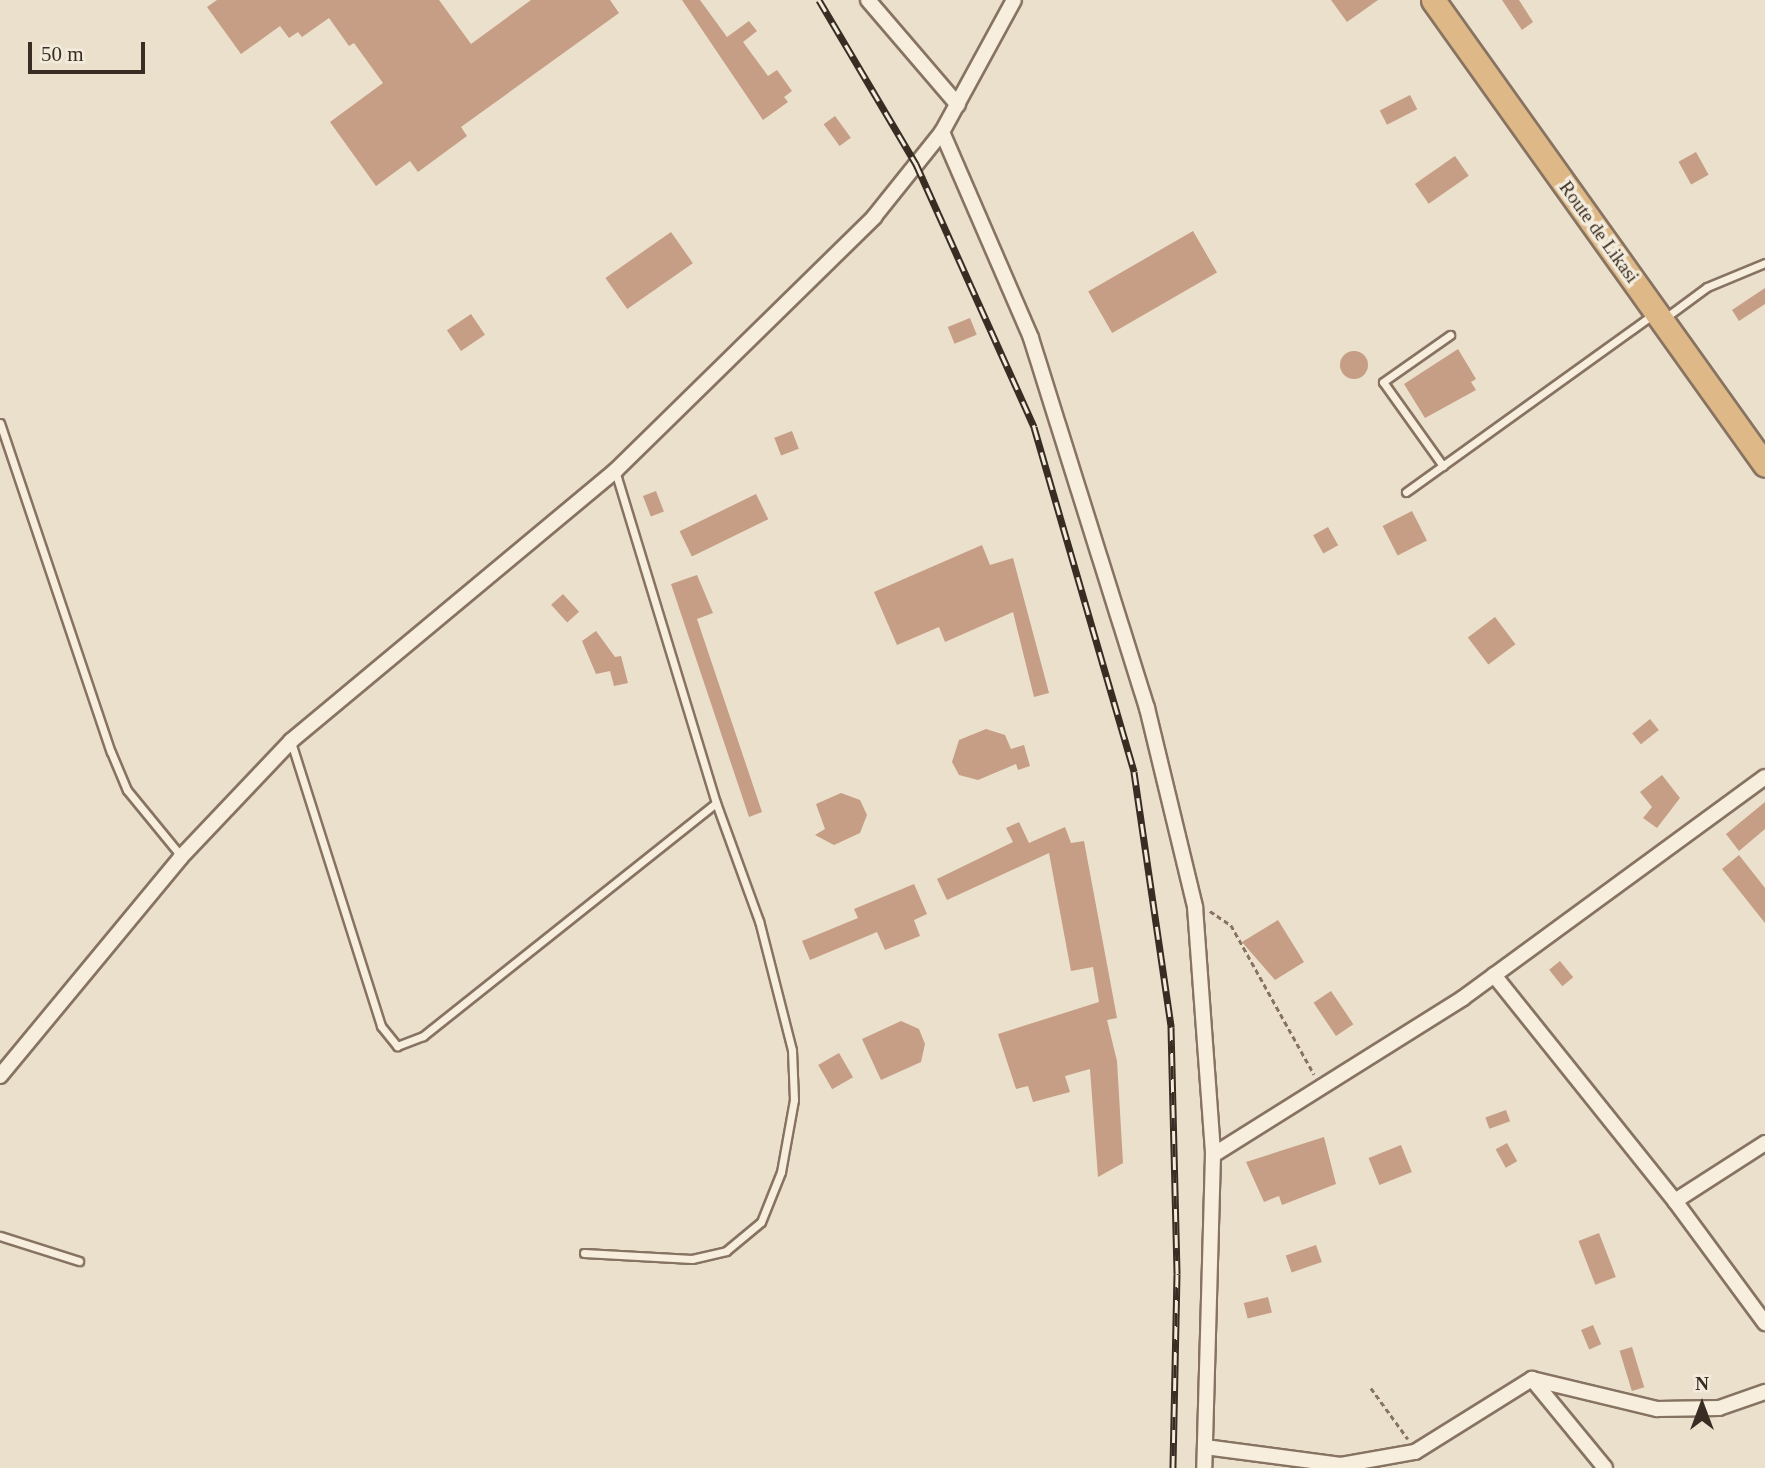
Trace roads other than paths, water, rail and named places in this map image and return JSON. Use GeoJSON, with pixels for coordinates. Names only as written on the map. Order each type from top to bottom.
{"type":"FeatureCollection","features":[{"type":"Feature","properties":{"kind":"highway","name":"Route de Likasi"},"geometry":{"type":"LineString","coordinates":[[1433,0],[1765,464]]}},
{"type":"Feature","properties":{"kind":"street"},"geometry":{"type":"LineString","coordinates":[[868,0],[958,106]]}},
{"type":"Feature","properties":{"kind":"street"},"geometry":{"type":"LineString","coordinates":[[0,1076],[181,857],[291,741],[615,471],[812,282],[942,132],[1014,0]]}},
{"type":"Feature","properties":{"kind":"street"},"geometry":{"type":"LineString","coordinates":[[942,132],[990,232],[1052,402],[1147,708],[1195,907],[1213,1155],[1204,1468]]}},
{"type":"Feature","properties":{"kind":"street"},"geometry":{"type":"LineString","coordinates":[[1213,1155],[1323,1089],[1494,975],[1765,777]]}},
{"type":"Feature","properties":{"kind":"street"},"geometry":{"type":"LineString","coordinates":[[1494,975],[1675,1200],[1765,1323]]}},
{"type":"Feature","properties":{"kind":"street"},"geometry":{"type":"LineString","coordinates":[[1675,1200],[1765,1143]]}},
{"type":"Feature","properties":{"kind":"street"},"geometry":{"type":"LineString","coordinates":[[1205,1447],[1281,1464],[1342,1467],[1415,1452],[1532,1379],[1657,1409],[1719,1408],[1765,1392]]}},
{"type":"Feature","properties":{"kind":"street"},"geometry":{"type":"LineString","coordinates":[[1532,1379],[1605,1468]]}},
{"type":"Feature","properties":{"kind":"lane"},"geometry":{"type":"LineString","coordinates":[[1406,492],[1659,316],[1707,287],[1765,262]]}},
{"type":"Feature","properties":{"kind":"lane"},"geometry":{"type":"LineString","coordinates":[[1443,466],[1383,382],[1450,335]]}},
{"type":"Feature","properties":{"kind":"lane"},"geometry":{"type":"LineString","coordinates":[[0,423],[111,752],[127,790],[181,857]]}},
{"type":"Feature","properties":{"kind":"lane"},"geometry":{"type":"LineString","coordinates":[[584,1253],[692,1259],[726,1251],[761,1222],[782,1172],[794,1100],[792,1050],[759,921],[716,803],[615,471]]}},
{"type":"Feature","properties":{"kind":"lane"},"geometry":{"type":"LineString","coordinates":[[291,741],[381,1026],[397,1046],[423,1036],[716,803]]}},
{"type":"Feature","properties":{"kind":"lane"},"geometry":{"type":"LineString","coordinates":[[0,1236],[79,1261]]}},
{"type":"Feature","properties":{"kind":"railway"},"geometry":{"type":"LineString","coordinates":[[819,0],[916,164],[1034,427],[1134,772],[1171,1027],[1177,1274],[1173,1468]]}}]}
